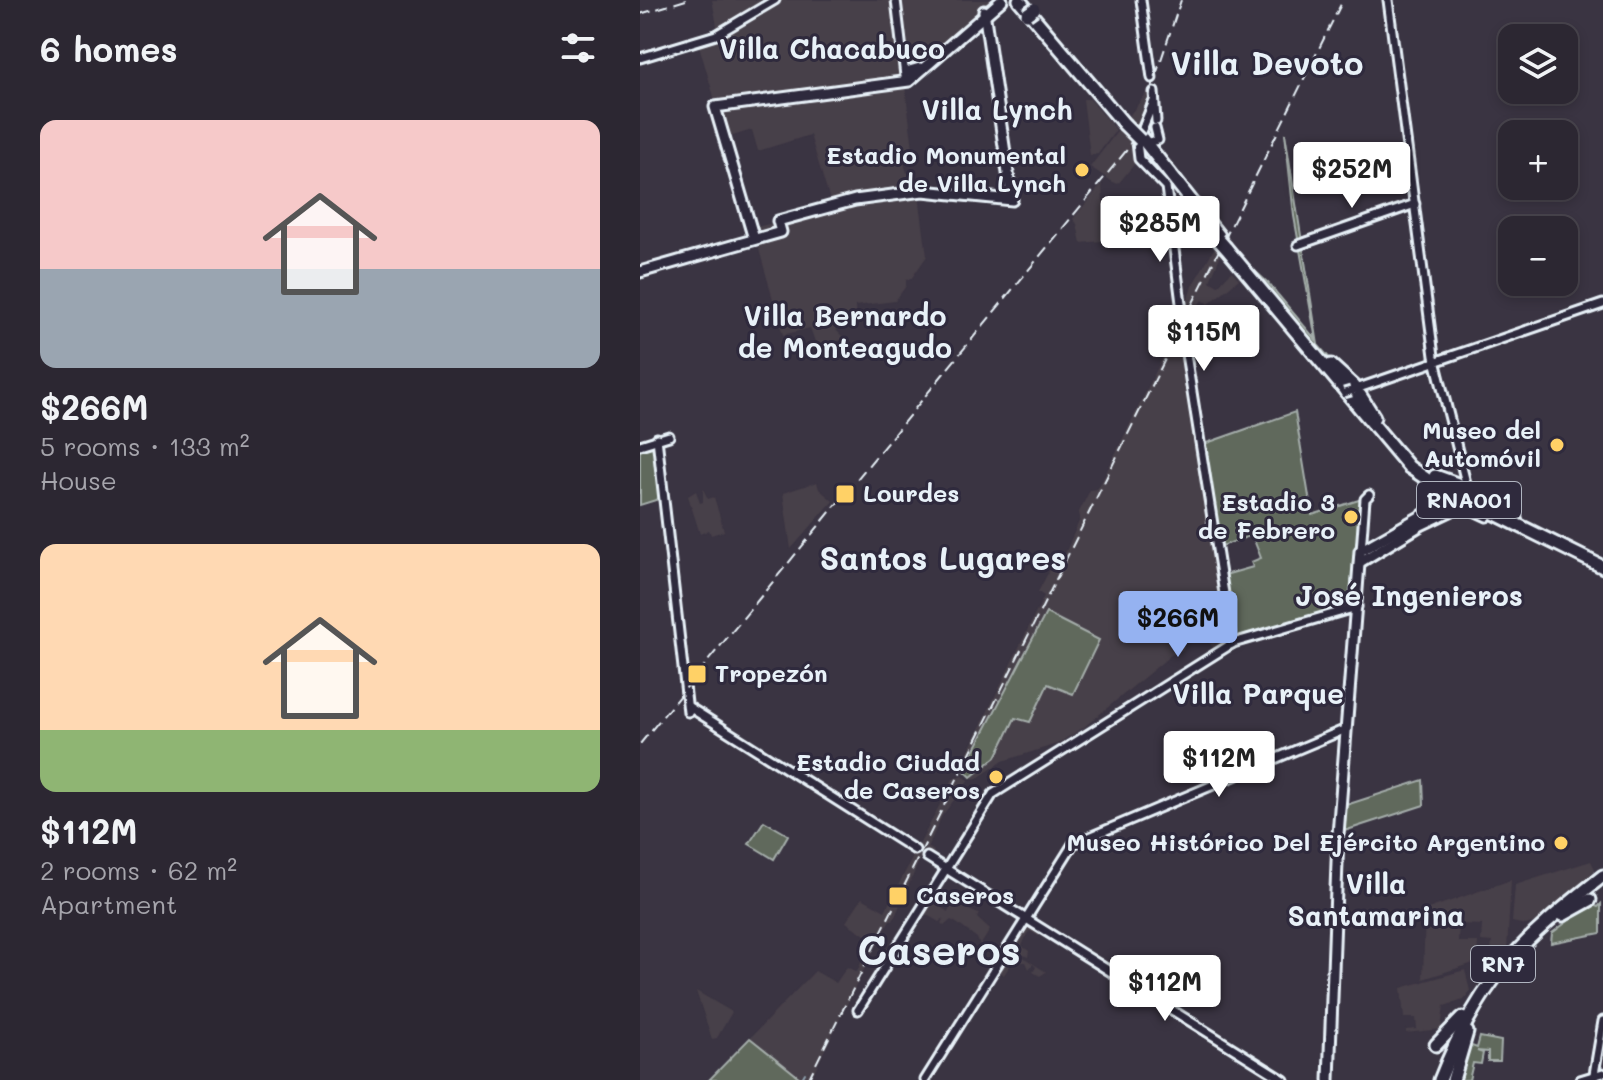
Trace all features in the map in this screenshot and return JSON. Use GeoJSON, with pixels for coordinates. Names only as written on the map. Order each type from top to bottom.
{"type":"FeatureCollection","features":[{"type":"Feature","properties":{"kind":"highway"},"geometry":{"type":"LineString","coordinates":[[1018,5],[1094,90]]}},
{"type":"Feature","properties":{"kind":"highway"},"geometry":{"type":"LineString","coordinates":[[1018,5],[1066,46],[1094,90]]}},
{"type":"Feature","properties":{"kind":"highway","name":"RNA001"},"geometry":{"type":"LineString","coordinates":[[1094,90],[1142,137],[1222,242],[1406,462],[1430,478],[1601,567]]}},
{"type":"Feature","properties":{"kind":"highway","name":"RNA001"},"geometry":{"type":"LineString","coordinates":[[1142,137],[1222,242],[1308,345]]}},
{"type":"Feature","properties":{"kind":"highway"},"geometry":{"type":"LineString","coordinates":[[1178,176],[1209,224]]}},
{"type":"Feature","properties":{"kind":"highway"},"geometry":{"type":"LineString","coordinates":[[1239,269],[1274,306]]}},
{"type":"Feature","properties":{"kind":"highway"},"geometry":{"type":"LineString","coordinates":[[1308,345],[1387,440]]}},
{"type":"Feature","properties":{"kind":"highway"},"geometry":{"type":"LineString","coordinates":[[1308,345],[1387,440]]}},
{"type":"Feature","properties":{"kind":"highway"},"geometry":{"type":"LineString","coordinates":[[1406,462],[1457,497]]}},
{"type":"Feature","properties":{"kind":"highway"},"geometry":{"type":"LineString","coordinates":[[1406,462],[1417,478],[1457,497]]}},
{"type":"Feature","properties":{"kind":"highway"},"geometry":{"type":"LineString","coordinates":[[1488,508],[1538,533]]}},
{"type":"Feature","properties":{"kind":"highway"},"geometry":{"type":"LineString","coordinates":[[1554,541],[1603,557]]}},
{"type":"Feature","properties":{"kind":"highway","name":"RN7"},"geometry":{"type":"LineString","coordinates":[[1441,1080],[1460,1031],[1484,989],[1542,927],[1603,879]]}},
{"type":"Feature","properties":{"kind":"highway"},"geometry":{"type":"LineString","coordinates":[[1542,927],[1586,883]]}},
{"type":"Feature","properties":{"kind":"highway"},"geometry":{"type":"LineString","coordinates":[[1542,927],[1590,900]]}},
{"type":"Feature","properties":{"kind":"highway","name":"RN7"},"geometry":{"type":"LineString","coordinates":[[1441,1080],[1478,1006],[1510,962],[1542,927]]}},
{"type":"Feature","properties":{"kind":"highway"},"geometry":{"type":"LineString","coordinates":[[1436,1045],[1484,989]]}},
{"type":"Feature","properties":{"kind":"highway"},"geometry":{"type":"LineString","coordinates":[[1453,1080],[1478,1006]]}},
{"type":"Feature","properties":{"kind":"highway"},"geometry":{"type":"LineString","coordinates":[[1441,1080],[1447,1054]]}},
{"type":"Feature","properties":{"kind":"main road"},"geometry":{"type":"LineString","coordinates":[[640,57],[716,33],[773,0]]}},
{"type":"Feature","properties":{"kind":"main road"},"geometry":{"type":"LineString","coordinates":[[897,0],[906,74]]}},
{"type":"Feature","properties":{"kind":"main road"},"geometry":{"type":"LineString","coordinates":[[897,0],[906,74]]}},
{"type":"Feature","properties":{"kind":"main road"},"geometry":{"type":"LineString","coordinates":[[1141,0],[1152,78]]}},
{"type":"Feature","properties":{"kind":"main road"},"geometry":{"type":"LineString","coordinates":[[1388,0],[1435,360],[1457,497]]}},
{"type":"Feature","properties":{"kind":"main road"},"geometry":{"type":"LineString","coordinates":[[906,74],[985,12],[1018,5]]}},
{"type":"Feature","properties":{"kind":"main road"},"geometry":{"type":"LineString","coordinates":[[752,238],[715,107],[906,74],[920,68],[985,12]]}},
{"type":"Feature","properties":{"kind":"main road"},"geometry":{"type":"LineString","coordinates":[[640,272],[781,232],[778,221],[855,200],[921,191],[1012,200],[985,12]]}},
{"type":"Feature","properties":{"kind":"main road"},"geometry":{"type":"LineString","coordinates":[[1142,137],[1158,140],[1153,124],[1153,100]]}},
{"type":"Feature","properties":{"kind":"main road"},"geometry":{"type":"LineString","coordinates":[[1153,124],[1142,137],[1138,158],[1149,162],[1166,187],[1182,311],[1191,321]]}},
{"type":"Feature","properties":{"kind":"main road"},"geometry":{"type":"LineString","coordinates":[[1298,245],[1415,204]]}},
{"type":"Feature","properties":{"kind":"main road"},"geometry":{"type":"LineString","coordinates":[[1349,392],[1603,304]]}},
{"type":"Feature","properties":{"kind":"main road"},"geometry":{"type":"LineString","coordinates":[[1186,354],[1232,644]]}},
{"type":"Feature","properties":{"kind":"main road"},"geometry":{"type":"LineString","coordinates":[[640,444],[657,439],[689,709],[701,712],[915,850]]}},
{"type":"Feature","properties":{"kind":"main road"},"geometry":{"type":"LineString","coordinates":[[1356,608],[1366,495]]}},
{"type":"Feature","properties":{"kind":"main road"},"geometry":{"type":"LineString","coordinates":[[1457,497],[1488,508]]}},
{"type":"Feature","properties":{"kind":"main road"},"geometry":{"type":"LineString","coordinates":[[1360,562],[1457,497]]}},
{"type":"Feature","properties":{"kind":"main road"},"geometry":{"type":"LineString","coordinates":[[1361,551],[1457,497],[1488,508]]}},
{"type":"Feature","properties":{"kind":"main road"},"geometry":{"type":"LineString","coordinates":[[1329,1080],[1346,729],[1361,551]]}},
{"type":"Feature","properties":{"kind":"main road"},"geometry":{"type":"LineString","coordinates":[[858,1010],[994,791],[1232,644],[1356,608]]}},
{"type":"Feature","properties":{"kind":"main road"},"geometry":{"type":"LineString","coordinates":[[925,1080],[1074,843],[1346,729]]}},
{"type":"Feature","properties":{"kind":"main road"},"geometry":{"type":"LineString","coordinates":[[927,857],[1284,1080]]}},
{"type":"Feature","properties":{"kind":"main road"},"geometry":{"type":"LineString","coordinates":[[1593,1078],[1603,1021]]}},
{"type":"Feature","properties":{"kind":"main road"},"geometry":{"type":"LineString","coordinates":[[1580,1080],[1603,1073]]}},
{"type":"Feature","properties":{"kind":"shaded area"},"geometry":{"type":"Polygon","coordinates":[[[712,0],[768,0],[718,31],[712,0]]]}},
{"type":"Feature","properties":{"kind":"shaded area"},"geometry":{"type":"Polygon","coordinates":[[[777,0],[894,0],[914,156],[903,160],[907,173],[916,170],[919,189],[831,204],[810,135],[758,151],[752,130],[726,138],[698,42],[777,0]]]}},
{"type":"Feature","properties":{"kind":"shaded area"},"geometry":{"type":"Polygon","coordinates":[[[899,0],[994,0],[917,67],[908,68],[899,0]]]}},
{"type":"Feature","properties":{"kind":"shaded area"},"geometry":{"type":"Polygon","coordinates":[[[1148,91],[1152,96],[1130,149],[1134,149],[1136,162],[1118,184],[1090,167],[1148,91]]]}},
{"type":"Feature","properties":{"kind":"shaded area"},"geometry":{"type":"Polygon","coordinates":[[[1083,99],[1090,99],[1116,130],[1098,154],[1090,155],[1083,99]]]}},
{"type":"Feature","properties":{"kind":"shaded area"},"geometry":{"type":"Polygon","coordinates":[[[1102,184],[1103,201],[1114,204],[1114,211],[1119,211],[1123,239],[1081,243],[1073,219],[1102,184]]]}},
{"type":"Feature","properties":{"kind":"shaded area"},"geometry":{"type":"Polygon","coordinates":[[[919,195],[927,256],[911,279],[906,280],[906,286],[895,301],[855,306],[856,326],[835,329],[845,339],[817,347],[810,328],[783,335],[753,228],[854,202],[919,195]]]}},
{"type":"Feature","properties":{"kind":"shaded area"},"geometry":{"type":"Polygon","coordinates":[[[1224,232],[1228,237],[1210,281],[1218,286],[1232,271],[1239,279],[1209,304],[1202,300],[1187,322],[1183,338],[1195,445],[1229,643],[1216,651],[1198,629],[1184,640],[1184,649],[1171,655],[1083,728],[1057,744],[1003,761],[975,780],[961,766],[1044,596],[1038,592],[1056,558],[1064,556],[1080,519],[1079,512],[1090,490],[1097,489],[1102,481],[1183,316],[1192,286],[1224,232]]]}},
{"type":"Feature","properties":{"kind":"shaded area"},"geometry":{"type":"Polygon","coordinates":[[[817,482],[819,489],[833,501],[791,549],[783,493],[817,482]]]}},
{"type":"Feature","properties":{"kind":"shaded area"},"geometry":{"type":"Polygon","coordinates":[[[703,489],[708,499],[714,497],[724,531],[711,535],[709,530],[700,534],[688,496],[696,491],[700,503],[703,502],[703,489]]]}},
{"type":"Feature","properties":{"kind":"shaded area"},"geometry":{"type":"Polygon","coordinates":[[[962,776],[969,780],[942,816],[928,847],[934,851],[929,857],[924,854],[921,857],[893,921],[890,920],[880,937],[810,1080],[799,1080],[750,1038],[815,971],[836,983],[847,967],[857,972],[870,942],[868,937],[846,922],[862,898],[885,911],[953,779],[962,776]]]}},
{"type":"Feature","properties":{"kind":"shaded area"},"geometry":{"type":"Polygon","coordinates":[[[1591,861],[1595,869],[1589,877],[1535,922],[1526,925],[1512,922],[1515,885],[1591,861]]]}},
{"type":"Feature","properties":{"kind":"shaded area"},"geometry":{"type":"Polygon","coordinates":[[[1511,880],[1507,951],[1490,959],[1492,942],[1481,941],[1482,925],[1459,924],[1458,942],[1478,942],[1477,962],[1423,979],[1425,910],[1511,880]]]}},
{"type":"Feature","properties":{"kind":"shaded area"},"geometry":{"type":"Polygon","coordinates":[[[930,900],[948,912],[953,904],[979,914],[977,918],[990,930],[980,946],[977,938],[955,922],[951,920],[944,926],[941,923],[944,918],[939,922],[922,912],[930,900]]]}},
{"type":"Feature","properties":{"kind":"shaded area"},"geometry":{"type":"Polygon","coordinates":[[[1025,920],[1043,932],[1038,936],[1030,931],[1027,934],[1022,946],[1029,951],[1028,957],[1011,949],[1046,972],[1040,976],[1033,972],[1036,967],[1033,964],[1029,969],[1026,962],[1012,962],[1004,975],[1000,972],[996,978],[993,976],[1025,920]]]}},
{"type":"Feature","properties":{"kind":"shaded area"},"geometry":{"type":"Polygon","coordinates":[[[1465,970],[1470,991],[1464,1000],[1444,1006],[1441,1029],[1406,1033],[1406,1030],[1417,1029],[1416,1018],[1404,1018],[1401,988],[1465,970]]]}},
{"type":"Feature","properties":{"kind":"shaded area"},"geometry":{"type":"Polygon","coordinates":[[[696,991],[732,1012],[717,1038],[712,1039],[696,991]]]}},
{"type":"Feature","properties":{"kind":"green space"},"geometry":{"type":"Polygon","coordinates":[[[1285,133],[1318,345],[1346,377],[1323,356],[1241,258],[1268,283],[1316,340],[1294,216],[1285,133]]]}},
{"type":"Feature","properties":{"kind":"green space"},"geometry":{"type":"Polygon","coordinates":[[[1295,412],[1312,515],[1362,499],[1354,607],[1234,642],[1221,576],[1253,567],[1251,562],[1261,558],[1252,535],[1222,546],[1201,445],[1295,412]]]}},
{"type":"Feature","properties":{"kind":"green space"},"geometry":{"type":"Polygon","coordinates":[[[655,442],[662,498],[640,505],[640,447],[655,442]]]}},
{"type":"Feature","properties":{"kind":"green space"},"geometry":{"type":"Polygon","coordinates":[[[1046,613],[1099,640],[1073,694],[1048,684],[1030,722],[1015,718],[996,757],[971,777],[964,770],[1046,613]]]}},
{"type":"Feature","properties":{"kind":"green space"},"geometry":{"type":"Polygon","coordinates":[[[1423,780],[1424,805],[1341,832],[1343,806],[1423,780]]]}},
{"type":"Feature","properties":{"kind":"green space"},"geometry":{"type":"Polygon","coordinates":[[[764,821],[788,835],[774,859],[749,844],[764,821]]]}},
{"type":"Feature","properties":{"kind":"green space"},"geometry":{"type":"Polygon","coordinates":[[[1591,904],[1598,907],[1601,904],[1601,933],[1551,943],[1552,933],[1591,904]]]}},
{"type":"Feature","properties":{"kind":"green space"},"geometry":{"type":"Polygon","coordinates":[[[1480,1037],[1501,1041],[1500,1061],[1488,1061],[1488,1052],[1477,1051],[1483,1053],[1481,1064],[1473,1063],[1469,1080],[1456,1080],[1469,1045],[1477,1048],[1480,1037]]]}},
{"type":"Feature","properties":{"kind":"green space"},"geometry":{"type":"Polygon","coordinates":[[[750,1038],[800,1078],[799,1080],[709,1080],[750,1038]]]}},
{"type":"Feature","properties":{"kind":"waterway"},"geometry":{"type":"LineString","coordinates":[[801,1080],[805,1073]]}},
{"type":"Feature","properties":{"kind":"railway"},"geometry":{"type":"LineString","coordinates":[[640,14],[686,0]]}},
{"type":"Feature","properties":{"kind":"railway"},"geometry":{"type":"LineString","coordinates":[[640,744],[1126,151],[1138,129],[1181,0]]}},
{"type":"Feature","properties":{"kind":"railway"},"geometry":{"type":"LineString","coordinates":[[808,1080],[1343,0]]}},
{"type":"Feature","properties":{"kind":"place","name":"Estadio Monumental de Villa Lynch"},"geometry":{"type":"Point","coordinates":[1082,170]}},
{"type":"Feature","properties":{"kind":"place","name":"Museo del Automóvil"},"geometry":{"type":"Point","coordinates":[1557,445]}},
{"type":"Feature","properties":{"kind":"place","name":"Lourdes"},"geometry":{"type":"Point","coordinates":[845,494]}},
{"type":"Feature","properties":{"kind":"place","name":"Estadio 3 de Febrero"},"geometry":{"type":"Point","coordinates":[1351,517]}},
{"type":"Feature","properties":{"kind":"place","name":"Tropezón"},"geometry":{"type":"Point","coordinates":[697,674]}},
{"type":"Feature","properties":{"kind":"place","name":"Estadio Ciudad de Caseros"},"geometry":{"type":"Point","coordinates":[996,777]}},
{"type":"Feature","properties":{"kind":"place","name":"Museo Histórico Del Ejército Argentino"},"geometry":{"type":"Point","coordinates":[1561,843]}},
{"type":"Feature","properties":{"kind":"place","name":"Caseros"},"geometry":{"type":"Point","coordinates":[898,896]}},
{"type":"Feature","properties":{"kind":"district","name":"Villa Chacabuco"},"geometry":{"type":"Point","coordinates":[832,49]}},
{"type":"Feature","properties":{"kind":"district","name":"Villa Devoto"},"geometry":{"type":"Point","coordinates":[1267,64]}},
{"type":"Feature","properties":{"kind":"district","name":"Villa Lynch"},"geometry":{"type":"Point","coordinates":[997,110]}},
{"type":"Feature","properties":{"kind":"district","name":"Villa Bernardo de Monteagudo"},"geometry":{"type":"Point","coordinates":[845,332]}},
{"type":"Feature","properties":{"kind":"district","name":"Santos Lugares"},"geometry":{"type":"Point","coordinates":[943,559]}},
{"type":"Feature","properties":{"kind":"district","name":"José Ingenieros"},"geometry":{"type":"Point","coordinates":[1409,596]}},
{"type":"Feature","properties":{"kind":"district","name":"Villa Parque"},"geometry":{"type":"Point","coordinates":[1258,694]}},
{"type":"Feature","properties":{"kind":"district","name":"Villa Santamarina"},"geometry":{"type":"Point","coordinates":[1376,900]}},
{"type":"Feature","properties":{"kind":"district","name":"Caseros"},"geometry":{"type":"Point","coordinates":[939,951]}}]}
